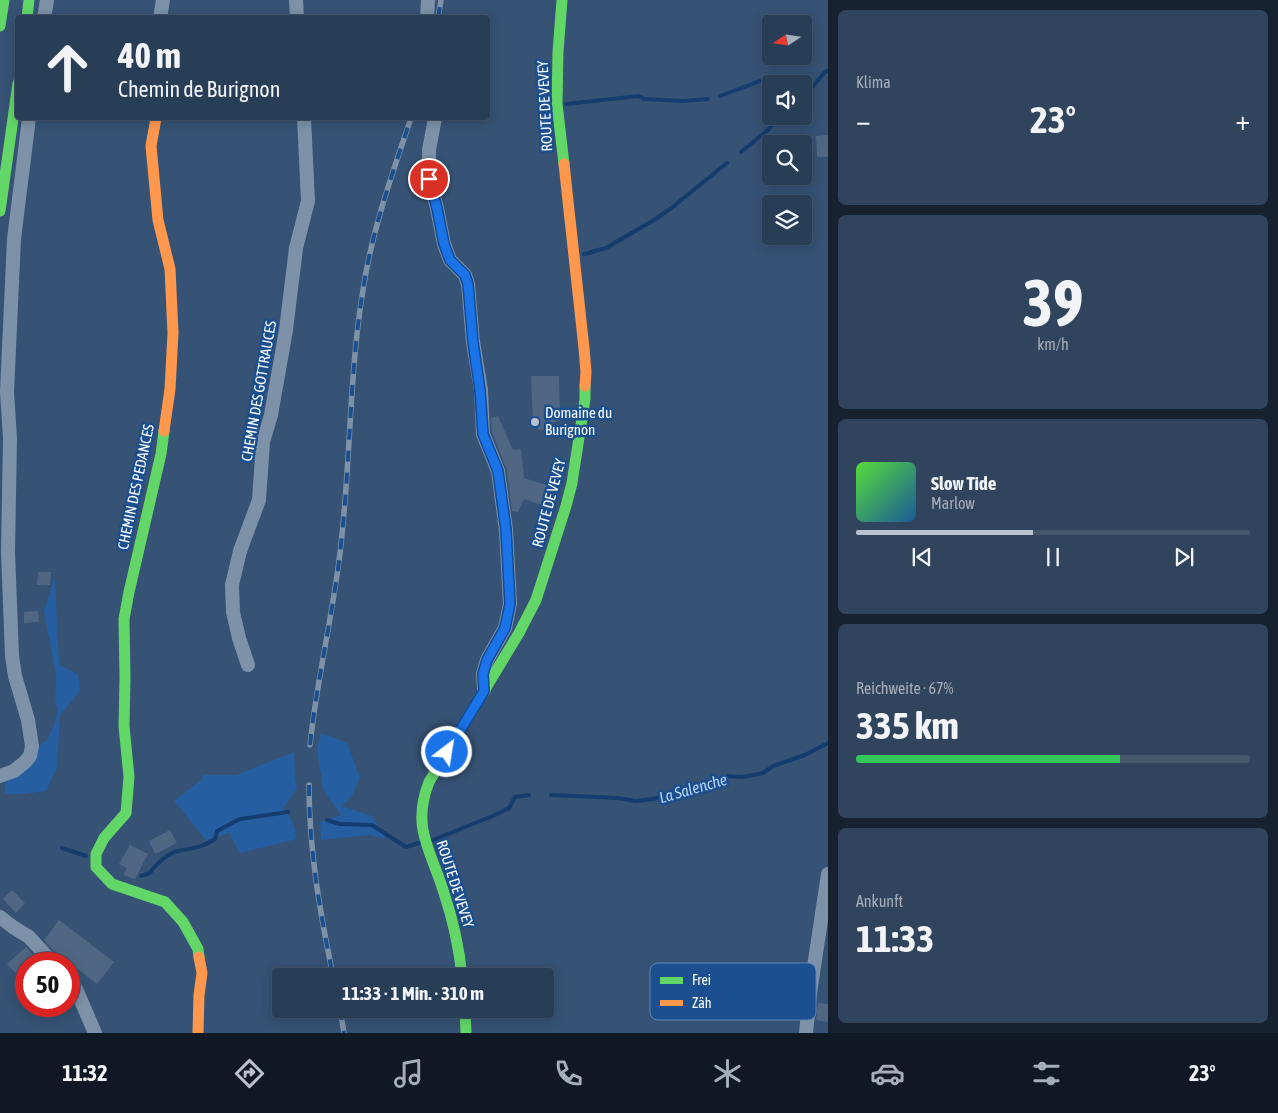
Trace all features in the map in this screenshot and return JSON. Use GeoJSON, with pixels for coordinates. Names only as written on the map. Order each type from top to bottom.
{"type":"FeatureCollection","features":[{"type":"Feature","properties":{"kind":"main road"},"geometry":{"type":"LineString","coordinates":[[0,26],[4,0]]}},
{"type":"Feature","properties":{"kind":"main road"},"geometry":{"type":"LineString","coordinates":[[27,15],[29,0]]}},
{"type":"Feature","properties":{"kind":"main road","name":"ROUTE DE VEVEY"},"geometry":{"type":"LineString","coordinates":[[461,968],[457,935],[439,877],[424,839],[421,813],[423,797],[428,782],[519,634],[536,600],[572,483],[584,407],[586,372],[584,348],[557,104],[562,0]]}},
{"type":"Feature","properties":{"kind":"main road"},"geometry":{"type":"LineString","coordinates":[[0,211],[15,104]]}},
{"type":"Feature","properties":{"kind":"main road","name":"CHEMIN DES PEDANCES"},"geometry":{"type":"LineString","coordinates":[[156,120],[151,146],[158,220],[170,270],[173,334],[170,389],[162,454],[124,619],[124,726],[129,777],[126,813],[104,838],[96,854],[96,867],[112,884],[165,902],[183,922],[198,950],[202,974],[199,995],[198,1033]]}},
{"type":"Feature","properties":{"kind":"main road"},"geometry":{"type":"LineString","coordinates":[[465,1018],[466,1033]]}},
{"type":"Feature","properties":{"kind":"street"},"geometry":{"type":"LineString","coordinates":[[44,15],[47,0]]}},
{"type":"Feature","properties":{"kind":"street"},"geometry":{"type":"LineString","coordinates":[[160,15],[163,0]]}},
{"type":"Feature","properties":{"kind":"street"},"geometry":{"type":"LineString","coordinates":[[296,0],[297,15]]}},
{"type":"Feature","properties":{"kind":"street"},"geometry":{"type":"LineString","coordinates":[[426,15],[428,0]]}},
{"type":"Feature","properties":{"kind":"street"},"geometry":{"type":"LineString","coordinates":[[0,776],[14,771],[25,762],[30,756],[32,746],[12,656],[8,552],[10,438],[7,392],[14,239],[29,120]]}},
{"type":"Feature","properties":{"kind":"street","name":"CHEMIN DES GOTTRAUCES"},"geometry":{"type":"LineString","coordinates":[[248,665],[232,612],[232,585],[240,552],[259,500],[263,442],[271,416],[286,330],[296,248],[308,201],[304,120]]}},
{"type":"Feature","properties":{"kind":"street"},"geometry":{"type":"LineString","coordinates":[[435,120],[430,150],[429,179],[444,244],[450,260],[465,275],[468,284],[483,434],[498,471],[506,530],[510,604],[505,628],[487,660],[483,674],[484,691]]}},
{"type":"Feature","properties":{"kind":"street"},"geometry":{"type":"LineString","coordinates":[[815,963],[828,874]]}},
{"type":"Feature","properties":{"kind":"street"},"geometry":{"type":"LineString","coordinates":[[0,917],[29,937],[43,952]]}},
{"type":"Feature","properties":{"kind":"street"},"geometry":{"type":"LineString","coordinates":[[80,998],[95,1033]]}},
{"type":"Feature","properties":{"kind":"street"},"geometry":{"type":"LineString","coordinates":[[806,1033],[807,1020]]}},
{"type":"Feature","properties":{"kind":"shaded area"},"geometry":{"type":"Polygon","coordinates":[[[55,577],[59,665],[78,674],[80,691],[60,715],[57,768],[46,791],[5,794],[5,778],[47,740],[58,710],[55,701],[56,675],[44,611],[55,577]]]}},
{"type":"Feature","properties":{"kind":"shaded area"},"geometry":{"type":"Polygon","coordinates":[[[321,733],[347,743],[360,778],[353,794],[342,806],[372,816],[386,839],[369,835],[321,840],[320,822],[341,815],[323,789],[317,749],[321,733]]]}},
{"type":"Feature","properties":{"kind":"shaded area"},"geometry":{"type":"Polygon","coordinates":[[[294,752],[297,788],[283,809],[292,820],[297,839],[240,853],[229,833],[206,840],[174,801],[201,780],[203,775],[236,775],[294,752]]]}},
{"type":"Feature","properties":{"kind":"building"},"geometry":{"type":"Polygon","coordinates":[[[828,135],[828,157],[817,157],[816,136],[828,135]]]}},
{"type":"Feature","properties":{"kind":"building"},"geometry":{"type":"Polygon","coordinates":[[[531,376],[559,376],[560,421],[553,422],[554,429],[538,430],[538,422],[533,423],[531,376]]]}},
{"type":"Feature","properties":{"kind":"building"},"geometry":{"type":"Polygon","coordinates":[[[498,416],[513,450],[521,449],[524,478],[549,486],[542,505],[524,499],[518,512],[512,511],[507,470],[492,432],[491,418],[498,416]]]}},
{"type":"Feature","properties":{"kind":"building"},"geometry":{"type":"Polygon","coordinates":[[[38,572],[51,572],[50,585],[37,585],[38,572]]]}},
{"type":"Feature","properties":{"kind":"building"},"geometry":{"type":"Polygon","coordinates":[[[38,611],[39,622],[24,623],[24,612],[38,611]]]}},
{"type":"Feature","properties":{"kind":"building"},"geometry":{"type":"Polygon","coordinates":[[[170,830],[177,843],[155,854],[149,841],[170,830]]]}},
{"type":"Feature","properties":{"kind":"building"},"geometry":{"type":"Polygon","coordinates":[[[130,845],[148,854],[135,879],[123,875],[127,868],[119,864],[130,845]]]}},
{"type":"Feature","properties":{"kind":"building"},"geometry":{"type":"Polygon","coordinates":[[[12,890],[25,903],[16,913],[3,899],[12,890]]]}},
{"type":"Feature","properties":{"kind":"building"},"geometry":{"type":"Polygon","coordinates":[[[59,920],[114,962],[97,984],[80,971],[80,952],[55,952],[44,940],[59,920]]]}},
{"type":"Feature","properties":{"kind":"building"},"geometry":{"type":"Polygon","coordinates":[[[26,947],[31,952],[20,952],[26,947]]]}},
{"type":"Feature","properties":{"kind":"building"},"geometry":{"type":"Polygon","coordinates":[[[15,957],[15,973],[7,964],[15,957]]]}},
{"type":"Feature","properties":{"kind":"building"},"geometry":{"type":"Polygon","coordinates":[[[818,1003],[828,1004],[828,1022],[816,1020],[818,1003]]]}},
{"type":"Feature","properties":{"kind":"waterway"},"geometry":{"type":"LineString","coordinates":[[812,87],[828,71]]}},
{"type":"Feature","properties":{"kind":"waterway"},"geometry":{"type":"LineString","coordinates":[[720,96],[762,81]]}},
{"type":"Feature","properties":{"kind":"waterway"},"geometry":{"type":"LineString","coordinates":[[566,104],[639,96],[644,99],[683,101],[708,99]]}},
{"type":"Feature","properties":{"kind":"waterway"},"geometry":{"type":"LineString","coordinates":[[547,121],[551,111]]}},
{"type":"Feature","properties":{"kind":"waterway"},"geometry":{"type":"LineString","coordinates":[[741,152],[772,125]]}},
{"type":"Feature","properties":{"kind":"waterway"},"geometry":{"type":"LineString","coordinates":[[584,254],[606,248],[654,220],[727,163]]}},
{"type":"Feature","properties":{"kind":"waterway","name":"La Salenche"},"geometry":{"type":"LineString","coordinates":[[551,795],[618,798],[635,801],[654,799],[676,790],[694,790],[707,786],[727,776],[743,777],[763,773],[773,766],[805,755],[828,743]]}},
{"type":"Feature","properties":{"kind":"waterway","name":"La Salenche"},"geometry":{"type":"LineString","coordinates":[[433,840],[509,808],[515,797],[529,795]]}},
{"type":"Feature","properties":{"kind":"waterway","name":"La Salenche"},"geometry":{"type":"LineString","coordinates":[[141,876],[150,873],[158,863],[170,854],[210,842],[215,839],[217,831],[240,819],[288,812]]}},
{"type":"Feature","properties":{"kind":"waterway","name":"La Salenche"},"geometry":{"type":"LineString","coordinates":[[327,820],[340,824],[372,825],[406,847],[419,843]]}},
{"type":"Feature","properties":{"kind":"waterway","name":"La Salenche"},"geometry":{"type":"LineString","coordinates":[[62,848],[86,856]]}},
{"type":"Feature","properties":{"kind":"railway"},"geometry":{"type":"LineString","coordinates":[[438,15],[441,0]]}},
{"type":"Feature","properties":{"kind":"railway"},"geometry":{"type":"LineString","coordinates":[[310,745],[341,544],[355,349],[364,284],[378,221],[410,120]]}},
{"type":"Feature","properties":{"kind":"railway"},"geometry":{"type":"LineString","coordinates":[[309,785],[309,810],[316,881],[332,968]]}},
{"type":"Feature","properties":{"kind":"railway"},"geometry":{"type":"LineString","coordinates":[[342,1018],[344,1033]]}},
{"type":"Feature","properties":{"kind":"traffic: fast"},"geometry":{"type":"LineString","coordinates":[[0,26],[4,0]]}},
{"type":"Feature","properties":{"kind":"traffic: fast"},"geometry":{"type":"LineString","coordinates":[[27,15],[29,0]]}},
{"type":"Feature","properties":{"kind":"traffic: fast"},"geometry":{"type":"LineString","coordinates":[[562,0],[557,104],[564,164]]}},
{"type":"Feature","properties":{"kind":"traffic: fast"},"geometry":{"type":"LineString","coordinates":[[0,211],[15,104]]}},
{"type":"Feature","properties":{"kind":"traffic: fast"},"geometry":{"type":"LineString","coordinates":[[461,968],[450,913],[422,826],[424,798],[429,782],[519,633],[536,600],[572,483],[585,399],[585,386]]}},
{"type":"Feature","properties":{"kind":"traffic: fast"},"geometry":{"type":"LineString","coordinates":[[164,431],[161,454],[124,619],[124,726],[129,777],[126,813],[104,838],[96,854],[96,867],[112,884],[165,902],[183,922],[198,949],[199,957]]}},
{"type":"Feature","properties":{"kind":"traffic: fast"},"geometry":{"type":"LineString","coordinates":[[465,1018],[466,1033]]}},
{"type":"Feature","properties":{"kind":"traffic: slow"},"geometry":{"type":"LineString","coordinates":[[156,120],[151,146],[158,220],[170,269],[173,333],[170,389],[164,431]]}},
{"type":"Feature","properties":{"kind":"traffic: slow"},"geometry":{"type":"LineString","coordinates":[[564,164],[584,348],[585,386]]}},
{"type":"Feature","properties":{"kind":"traffic: slow"},"geometry":{"type":"LineString","coordinates":[[198,1033],[199,995],[202,973],[199,957]]}},
{"type":"Feature","properties":{"kind":"place","name":"Domaine du Burignon"},"geometry":{"type":"Point","coordinates":[535,422]}},
{"type":"Feature","properties":{"kind":"route"},"geometry":{"type":"LineString","coordinates":[[429,179],[444,244],[450,260],[465,275],[468,284],[483,434],[498,471],[506,530],[510,604],[505,628],[487,660],[483,674],[484,691],[447,752]]}}]}
